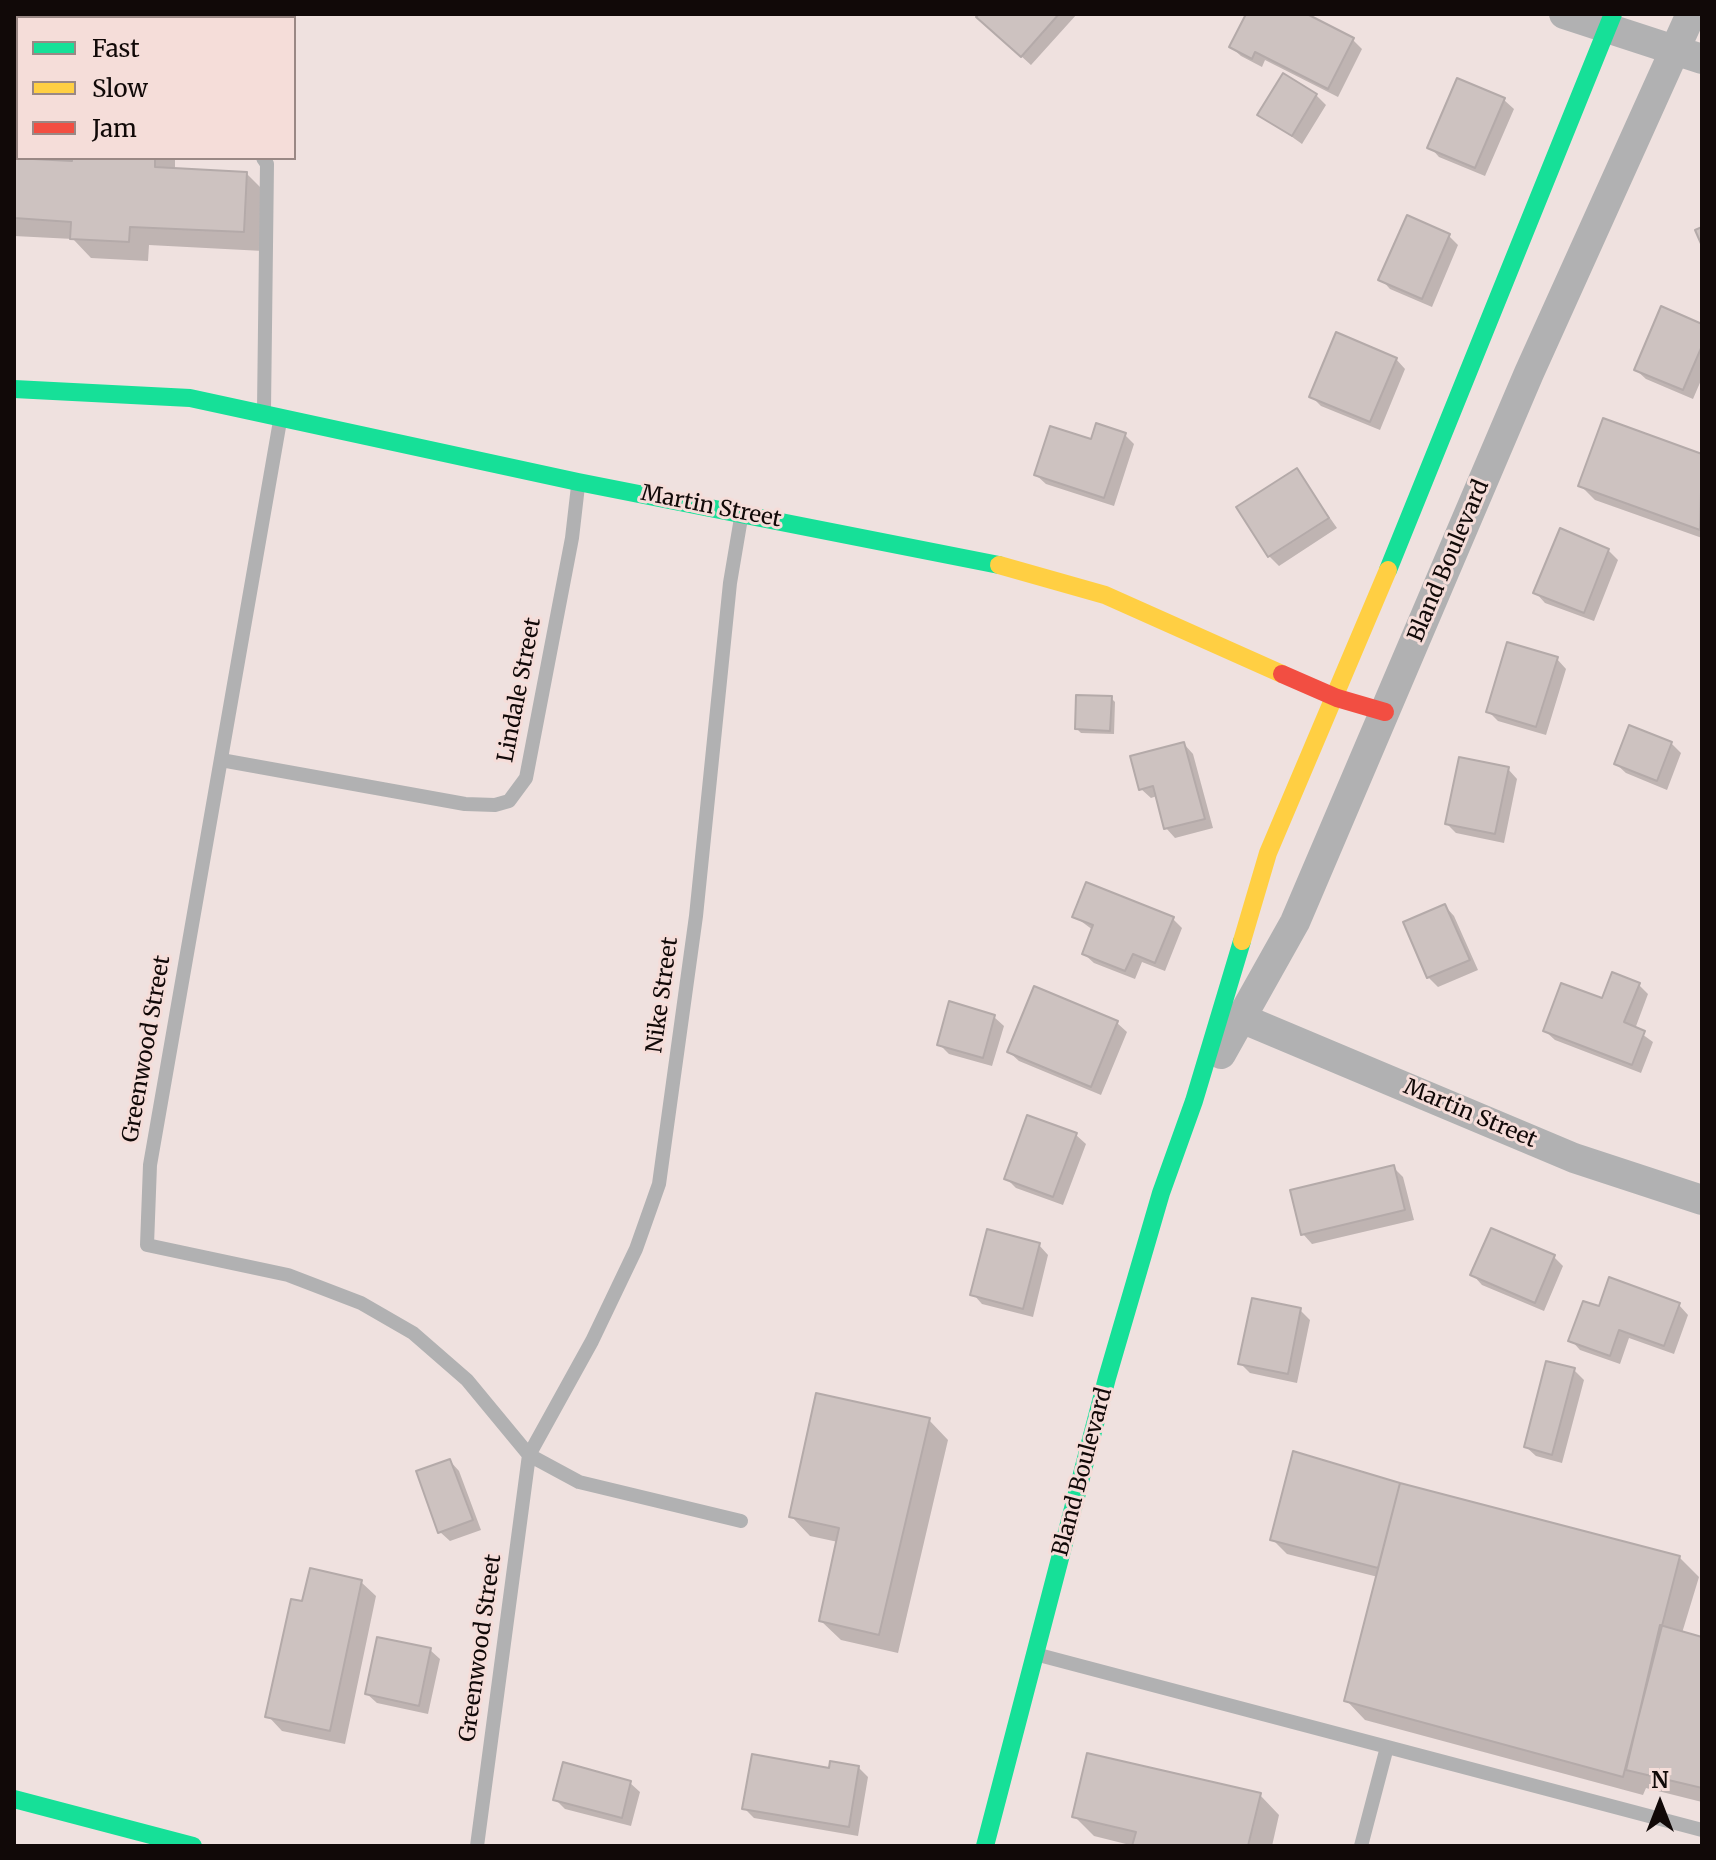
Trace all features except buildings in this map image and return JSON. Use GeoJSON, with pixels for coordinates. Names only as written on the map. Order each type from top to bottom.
{"type":"FeatureCollection","features":[{"type":"Feature","properties":{"kind":"street"},"geometry":{"type":"LineString","coordinates":[[1564,14],[1610,22],[1689,54]]}},
{"type":"Feature","properties":{"kind":"street","name":"Bland Boulevard"},"geometry":{"type":"LineString","coordinates":[[1194,1101],[1295,922],[1529,373],[1689,54],[1691,14]]}},
{"type":"Feature","properties":{"kind":"street","name":"Bland Boulevard"},"geometry":{"type":"LineString","coordinates":[[985,1846],[1116,1350],[1161,1193],[1194,1101],[1268,853],[1337,698],[1610,22]]}},
{"type":"Feature","properties":{"kind":"street","name":"Martin Street"},"geometry":{"type":"LineString","coordinates":[[14,389],[190,398],[578,482],[1056,578],[1105,595],[1337,698],[1385,712]]}},
{"type":"Feature","properties":{"kind":"street","name":"Martin Street"},"geometry":{"type":"LineString","coordinates":[[1241,1018],[1574,1158],[1702,1200]]}},
{"type":"Feature","properties":{"kind":"street"},"geometry":{"type":"LineString","coordinates":[[14,1799],[193,1846]]}},
{"type":"Feature","properties":{"kind":"lane","name":"Greenwood Street"},"geometry":{"type":"LineString","coordinates":[[264,160],[267,164],[273,415],[221,760],[150,1165],[147,1245],[288,1275],[361,1303],[413,1333],[467,1380],[529,1455],[579,1482],[741,1521]]}},
{"type":"Feature","properties":{"kind":"lane","name":"Lindale Street"},"geometry":{"type":"LineString","coordinates":[[221,760],[465,804],[495,805],[509,801],[526,778],[572,538],[578,482]]}},
{"type":"Feature","properties":{"kind":"lane","name":"Nike Street"},"geometry":{"type":"LineString","coordinates":[[529,1455],[592,1341],[630,1262],[659,1184],[696,916],[730,583],[742,513]]}},
{"type":"Feature","properties":{"kind":"lane","name":"Greenwood Street"},"geometry":{"type":"LineString","coordinates":[[477,1846],[529,1455]]}},
{"type":"Feature","properties":{"kind":"lane"},"geometry":{"type":"LineString","coordinates":[[1034,1654],[1700,1829],[1693,1846]]}},
{"type":"Feature","properties":{"kind":"lane"},"geometry":{"type":"LineString","coordinates":[[1361,1846],[1387,1747]]}},
{"type":"Feature","properties":{"kind":"traffic: fast"},"geometry":{"type":"LineString","coordinates":[[1388,570],[1613,14]]}},
{"type":"Feature","properties":{"kind":"traffic: fast"},"geometry":{"type":"LineString","coordinates":[[14,389],[190,398],[578,482],[999,565]]}},
{"type":"Feature","properties":{"kind":"traffic: fast"},"geometry":{"type":"LineString","coordinates":[[985,1846],[1107,1378],[1161,1193],[1194,1101],[1242,941]]}},
{"type":"Feature","properties":{"kind":"traffic: fast"},"geometry":{"type":"LineString","coordinates":[[14,1799],[193,1846]]}},
{"type":"Feature","properties":{"kind":"traffic: slow"},"geometry":{"type":"LineString","coordinates":[[999,565],[1105,595],[1282,674]]}},
{"type":"Feature","properties":{"kind":"traffic: slow"},"geometry":{"type":"LineString","coordinates":[[1242,941],[1268,853],[1388,570]]}},
{"type":"Feature","properties":{"kind":"traffic: jam"},"geometry":{"type":"LineString","coordinates":[[1282,674],[1337,698],[1385,712]]}}]}
